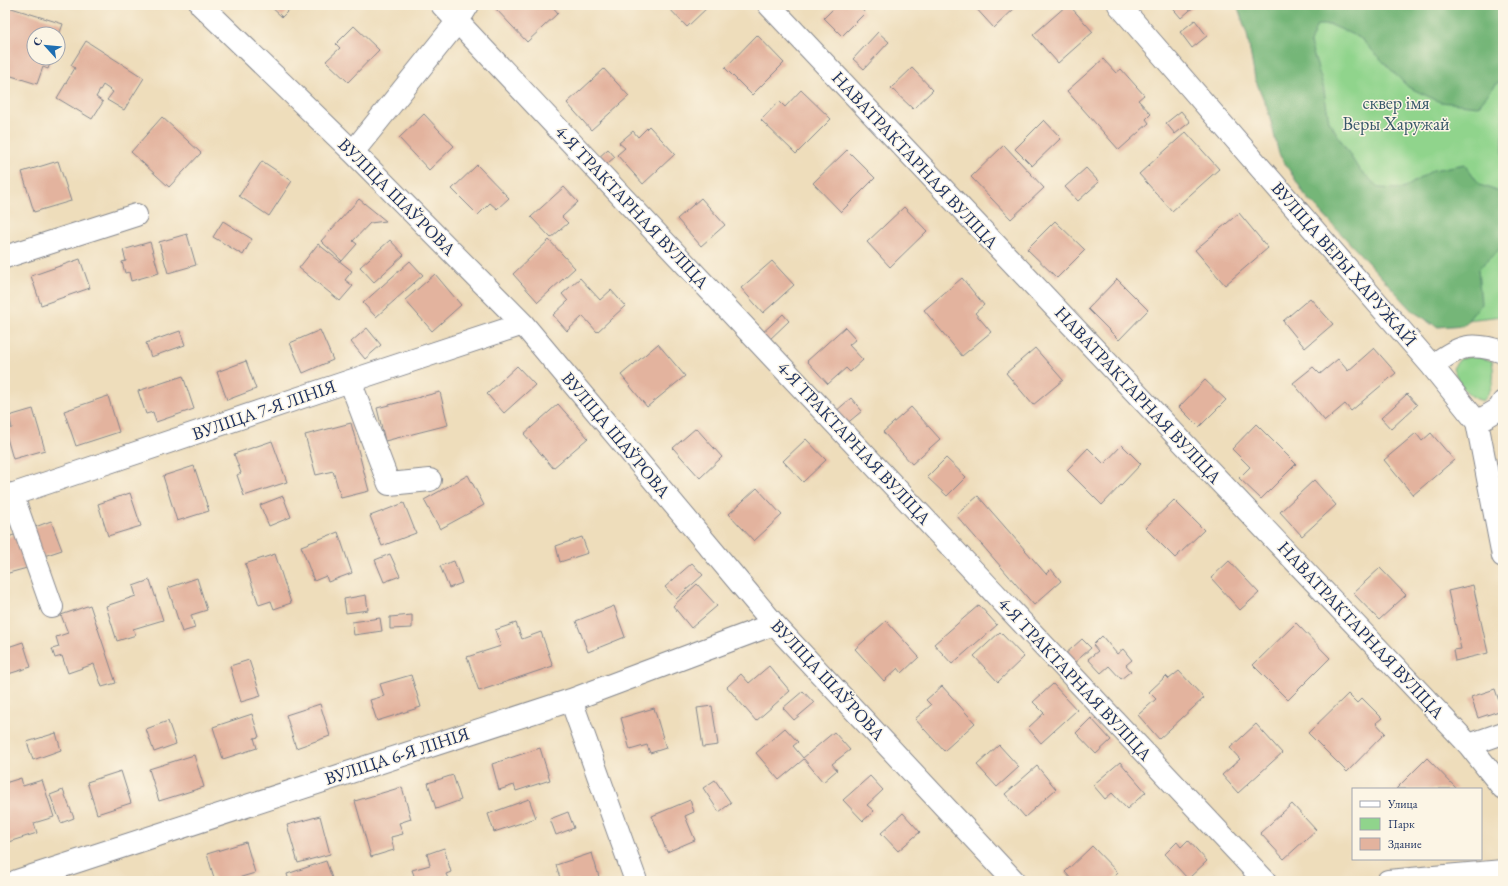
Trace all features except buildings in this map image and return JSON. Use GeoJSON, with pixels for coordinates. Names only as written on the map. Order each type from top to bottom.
{"type":"FeatureCollection","features":[{"type":"Feature","properties":{"kind":"street","name":"ВУЛІЦА ШАЎРОВА"},"geometry":{"type":"LineString","coordinates":[[201,5],[353,152],[523,324],[774,624],[1014,881]]}},
{"type":"Feature","properties":{"kind":"street","name":"4-Я ТРАКТАРНАЯ ВУЛІЦА"},"geometry":{"type":"LineString","coordinates":[[442,5],[463,13],[1265,881]]}},
{"type":"Feature","properties":{"kind":"street","name":"НАВАТРАКТАРНАЯ ВУЛІЦА"},"geometry":{"type":"LineString","coordinates":[[769,5],[1469,745],[1503,788]]}},
{"type":"Feature","properties":{"kind":"street","name":"ВУЛІЦА ВЕРЫ ХАРУЖАЙ"},"geometry":{"type":"LineString","coordinates":[[1119,5],[1432,366],[1477,422],[1503,556]]}},
{"type":"Feature","properties":{"kind":"street"},"geometry":{"type":"LineString","coordinates":[[353,152],[463,13]]}},
{"type":"Feature","properties":{"kind":"street"},"geometry":{"type":"LineString","coordinates":[[5,257],[136,215]]}},
{"type":"Feature","properties":{"kind":"street","name":"ВУЛІЦА 7-Я ЛІНІЯ"},"geometry":{"type":"LineString","coordinates":[[8,496],[523,324]]}},
{"type":"Feature","properties":{"kind":"street"},"geometry":{"type":"LineString","coordinates":[[1432,366],[1449,353],[1465,347],[1487,347],[1503,352]]}},
{"type":"Feature","properties":{"kind":"street"},"geometry":{"type":"LineString","coordinates":[[350,381],[389,484],[430,480]]}},
{"type":"Feature","properties":{"kind":"street"},"geometry":{"type":"LineString","coordinates":[[1477,422],[1499,409],[1503,402]]}},
{"type":"Feature","properties":{"kind":"street"},"geometry":{"type":"LineString","coordinates":[[8,496],[52,607]]}},
{"type":"Feature","properties":{"kind":"street","name":"ВУЛІЦА 6-Я ЛІНІЯ"},"geometry":{"type":"LineString","coordinates":[[17,881],[571,700],[774,624]]}},
{"type":"Feature","properties":{"kind":"street"},"geometry":{"type":"LineString","coordinates":[[571,700],[636,881]]}},
{"type":"Feature","properties":{"kind":"street"},"geometry":{"type":"LineString","coordinates":[[1469,745],[1503,733]]}},
{"type":"Feature","properties":{"kind":"street"},"geometry":{"type":"LineString","coordinates":[[1388,881],[1503,872]]}},
{"type":"Feature","properties":{"kind":"green space","name":"сквер імя Веры Харужай"},"geometry":{"type":"Polygon","coordinates":[[[1237,5],[1503,5],[1503,82],[1498,82],[1478,106],[1440,102],[1408,87],[1360,38],[1331,25],[1317,25],[1310,43],[1323,85],[1329,121],[1358,168],[1379,188],[1403,189],[1433,170],[1465,164],[1480,185],[1503,193],[1503,246],[1478,269],[1481,304],[1464,325],[1438,327],[1414,312],[1305,195],[1279,154],[1268,110],[1255,79],[1247,34],[1237,5]]]}},
{"type":"Feature","properties":{"kind":"green space","name":"сквер імя Веры Харужай"},"geometry":{"type":"Polygon","coordinates":[[[1252,5],[1503,5],[1503,316],[1430,324],[1290,157],[1252,5]]]}},
{"type":"Feature","properties":{"kind":"green space"},"geometry":{"type":"Polygon","coordinates":[[[1475,356],[1492,361],[1493,382],[1487,396],[1483,401],[1472,396],[1464,389],[1453,368],[1460,359],[1475,356]]]}}]}
